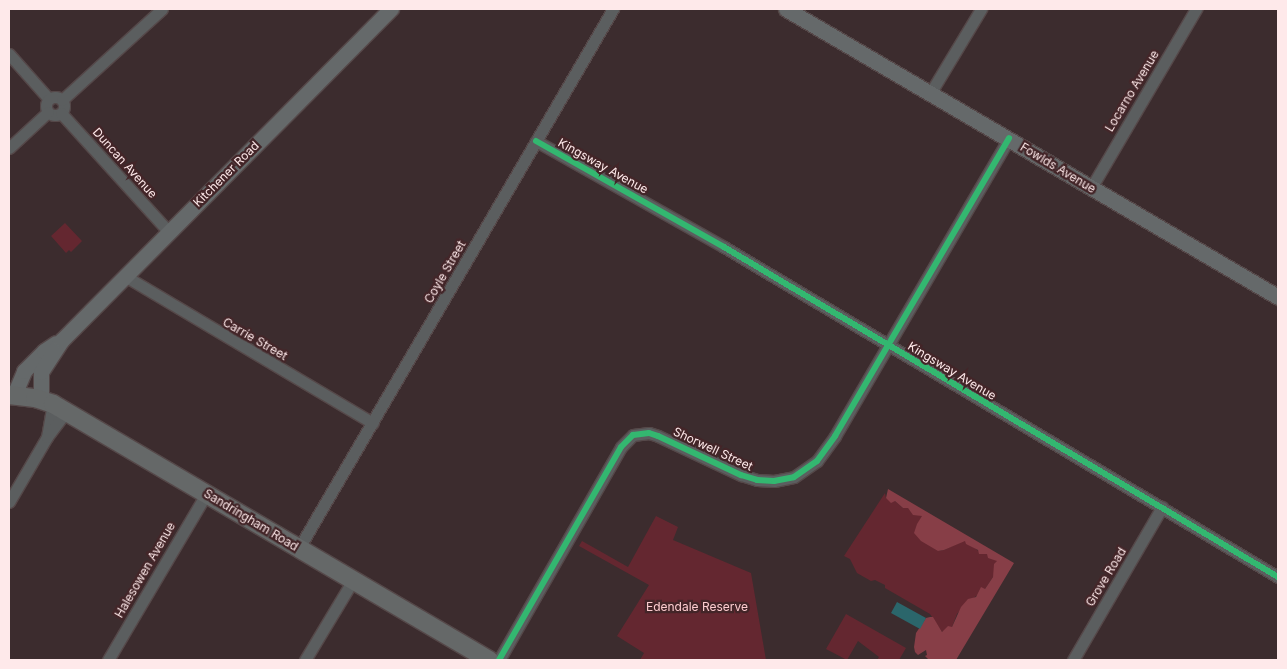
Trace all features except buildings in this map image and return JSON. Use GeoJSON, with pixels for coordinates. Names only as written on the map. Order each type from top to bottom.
{"type":"FeatureCollection","features":[{"type":"Feature","properties":{"kind":"main road","name":"Sandringham Road"},"geometry":{"type":"LineString","coordinates":[[11,395],[53,405],[489,660]]}},
{"type":"Feature","properties":{"kind":"street"},"geometry":{"type":"LineString","coordinates":[[62,100],[162,9]]}},
{"type":"Feature","properties":{"kind":"street","name":"Kitchener Road"},"geometry":{"type":"LineString","coordinates":[[53,405],[41,372],[62,340],[168,231],[391,9]]}},
{"type":"Feature","properties":{"kind":"street","name":"Coyle Street"},"geometry":{"type":"LineString","coordinates":[[299,548],[613,9]]}},
{"type":"Feature","properties":{"kind":"street","name":"Fowlds Avenue"},"geometry":{"type":"LineString","coordinates":[[786,9],[931,92],[1278,297]]}},
{"type":"Feature","properties":{"kind":"street"},"geometry":{"type":"LineString","coordinates":[[931,92],[981,9]]}},
{"type":"Feature","properties":{"kind":"street","name":"Locarno Avenue"},"geometry":{"type":"LineString","coordinates":[[1092,188],[1196,9]]}},
{"type":"Feature","properties":{"kind":"street"},"geometry":{"type":"LineString","coordinates":[[9,54],[49,99]]}},
{"type":"Feature","properties":{"kind":"street"},"geometry":{"type":"LineString","coordinates":[[57,97],[62,100],[65,108],[61,113],[56,116],[48,112],[46,104],[49,99],[57,97]]}},
{"type":"Feature","properties":{"kind":"street"},"geometry":{"type":"LineString","coordinates":[[9,148],[48,112]]}},
{"type":"Feature","properties":{"kind":"street","name":"Duncan Avenue"},"geometry":{"type":"LineString","coordinates":[[61,113],[168,231]]}},
{"type":"Feature","properties":{"kind":"street","name":"Shorwell Street"},"geometry":{"type":"LineString","coordinates":[[499,660],[626,440],[640,433],[649,433],[749,479],[774,482],[794,477],[808,469],[825,453],[1009,138]]}},
{"type":"Feature","properties":{"kind":"street","name":"Kingsway Avenue"},"geometry":{"type":"LineString","coordinates":[[536,141],[724,247],[1278,577]]}},
{"type":"Feature","properties":{"kind":"street","name":"Carrie Street"},"geometry":{"type":"LineString","coordinates":[[125,276],[373,423]]}},
{"type":"Feature","properties":{"kind":"street","name":"Kitchener Road"},"geometry":{"type":"LineString","coordinates":[[11,395],[24,371],[44,351],[62,340]]}},
{"type":"Feature","properties":{"kind":"street"},"geometry":{"type":"LineString","coordinates":[[9,502],[47,437],[53,405]]}},
{"type":"Feature","properties":{"kind":"street","name":"Halesowen Avenue"},"geometry":{"type":"LineString","coordinates":[[108,660],[206,494]]}},
{"type":"Feature","properties":{"kind":"street","name":"Grove Road"},"geometry":{"type":"LineString","coordinates":[[1073,660],[1162,507]]}},
{"type":"Feature","properties":{"kind":"street"},"geometry":{"type":"LineString","coordinates":[[305,660],[353,580]]}},
{"type":"Feature","properties":{"kind":"green space"},"geometry":{"type":"Polygon","coordinates":[[[65,223],[82,241],[71,252],[69,250],[66,253],[51,236],[65,223]]]}},
{"type":"Feature","properties":{"kind":"green space"},"geometry":{"type":"Polygon","coordinates":[[[885,493],[886,498],[895,501],[903,508],[908,508],[923,516],[938,551],[965,540],[982,554],[987,554],[998,561],[993,577],[985,589],[957,614],[952,627],[942,632],[930,614],[885,588],[885,585],[875,580],[871,581],[857,573],[850,559],[844,556],[885,493]]]}},
{"type":"Feature","properties":{"kind":"green space","name":"Edendale Reserve"},"geometry":{"type":"Polygon","coordinates":[[[656,516],[678,527],[673,540],[751,573],[766,660],[640,660],[644,653],[617,636],[649,585],[579,546],[582,541],[628,567],[656,516]]]}},
{"type":"Feature","properties":{"kind":"green space"},"geometry":{"type":"Polygon","coordinates":[[[846,614],[906,648],[899,660],[877,660],[879,657],[858,641],[847,660],[826,649],[846,614]]]}},
{"type":"Feature","properties":{"kind":"shaded area"},"geometry":{"type":"Polygon","coordinates":[[[888,489],[1014,563],[956,660],[929,660],[925,656],[927,655],[926,650],[918,655],[914,647],[916,633],[926,618],[930,617],[933,617],[942,632],[948,626],[952,627],[961,607],[968,599],[976,597],[981,587],[985,589],[993,577],[994,564],[997,561],[988,558],[987,554],[979,554],[978,550],[966,544],[965,541],[938,551],[921,541],[914,533],[922,516],[913,515],[908,508],[903,508],[895,501],[891,503],[886,498],[888,489]]]}},
{"type":"Feature","properties":{"kind":"water"},"geometry":{"type":"Polygon","coordinates":[[[897,602],[926,618],[920,629],[891,613],[897,602]]]}},
{"type":"Feature","properties":{"kind":"cycle path"},"geometry":{"type":"LineString","coordinates":[[499,660],[621,447],[633,435],[649,433],[658,436],[741,475],[757,480],[774,481],[794,477],[817,461],[835,436],[1009,138]]}},
{"type":"Feature","properties":{"kind":"cycle path"},"geometry":{"type":"LineString","coordinates":[[536,141],[724,247],[1278,577]]}}]}
